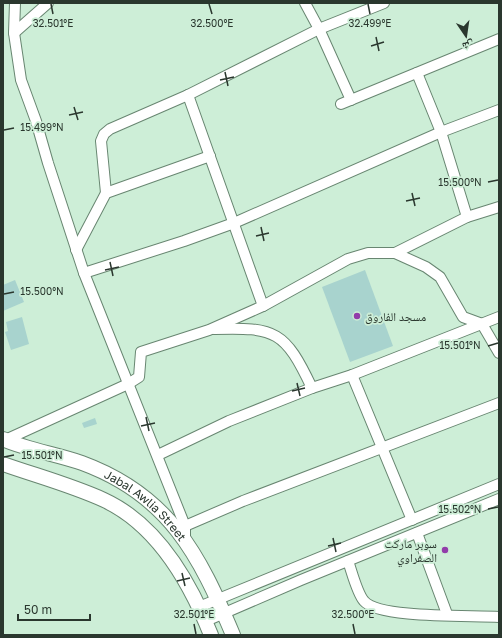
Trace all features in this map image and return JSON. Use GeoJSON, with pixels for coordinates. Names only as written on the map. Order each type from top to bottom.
{"type":"FeatureCollection","features":[{"type":"Feature","properties":{"kind":"highway","name":"Jabal Awlia Street"},"geometry":{"type":"LineString","coordinates":[[4,440],[82,464],[114,477],[136,490],[155,505],[185,532],[218,599],[233,635]]}},
{"type":"Feature","properties":{"kind":"highway","name":"Jabal Awlia Street"},"geometry":{"type":"LineString","coordinates":[[3,464],[104,500],[122,510],[140,524],[158,542],[182,576],[206,621],[211,635]]}},
{"type":"Feature","properties":{"kind":"street"},"geometry":{"type":"LineString","coordinates":[[15,3],[14,33],[21,80],[36,121],[48,163],[84,273],[158,455],[185,532],[243,501],[499,403]]}},
{"type":"Feature","properties":{"kind":"street"},"geometry":{"type":"LineString","coordinates":[[14,33],[48,3]]}},
{"type":"Feature","properties":{"kind":"street"},"geometry":{"type":"LineString","coordinates":[[305,3],[319,29],[346,102],[499,39]]}},
{"type":"Feature","properties":{"kind":"street"},"geometry":{"type":"LineString","coordinates":[[76,250],[106,193],[102,140],[104,134],[110,129],[188,94],[319,29],[384,3]]}},
{"type":"Feature","properties":{"kind":"street"},"geometry":{"type":"LineString","coordinates":[[417,73],[441,132],[467,217]]}},
{"type":"Feature","properties":{"kind":"street"},"geometry":{"type":"LineString","coordinates":[[188,94],[263,306]]}},
{"type":"Feature","properties":{"kind":"street"},"geometry":{"type":"LineString","coordinates":[[84,273],[184,241],[234,223],[441,132],[499,110]]}},
{"type":"Feature","properties":{"kind":"street"},"geometry":{"type":"LineString","coordinates":[[106,193],[210,156]]}},
{"type":"Feature","properties":{"kind":"street"},"geometry":{"type":"LineString","coordinates":[[395,253],[467,217],[499,206]]}},
{"type":"Feature","properties":{"kind":"street"},"geometry":{"type":"LineString","coordinates":[[4,440],[128,384],[139,377],[141,352],[209,330],[263,306],[348,259],[368,253],[395,253],[426,267],[440,277],[463,316],[482,324],[499,353]]}},
{"type":"Feature","properties":{"kind":"street"},"geometry":{"type":"LineString","coordinates":[[158,455],[229,421],[499,317]]}},
{"type":"Feature","properties":{"kind":"street"},"geometry":{"type":"LineString","coordinates":[[209,330],[247,328],[266,331],[278,336],[292,350],[312,388]]}},
{"type":"Feature","properties":{"kind":"street"},"geometry":{"type":"LineString","coordinates":[[352,374],[412,520]]}},
{"type":"Feature","properties":{"kind":"street"},"geometry":{"type":"LineString","coordinates":[[199,607],[499,484]]}},
{"type":"Feature","properties":{"kind":"street"},"geometry":{"type":"LineString","coordinates":[[206,621],[499,499]]}},
{"type":"Feature","properties":{"kind":"street"},"geometry":{"type":"LineString","coordinates":[[417,533],[447,614]]}},
{"type":"Feature","properties":{"kind":"street"},"geometry":{"type":"LineString","coordinates":[[348,561],[363,600],[375,608],[414,615],[447,614],[499,617]]}},
{"type":"Feature","properties":{"kind":"building","name":"مسجد الفاروق"},"geometry":{"type":"Polygon","coordinates":[[[365,270],[393,346],[350,362],[322,287],[365,270]]]}},
{"type":"Feature","properties":{"kind":"building"},"geometry":{"type":"Polygon","coordinates":[[[15,280],[24,302],[3,311],[3,285],[15,280]]]}},
{"type":"Feature","properties":{"kind":"building"},"geometry":{"type":"Polygon","coordinates":[[[22,317],[29,344],[11,350],[5,332],[8,331],[6,322],[22,317]]]}},
{"type":"Feature","properties":{"kind":"building"},"geometry":{"type":"Polygon","coordinates":[[[95,418],[97,424],[84,428],[82,423],[95,418]]]}},
{"type":"Feature","properties":{"kind":"place","name":"مسجد الفاروق"},"geometry":{"type":"Point","coordinates":[357,316]}},
{"type":"Feature","properties":{"kind":"place","name":"سوبر ماركت الصفراوي"},"geometry":{"type":"Point","coordinates":[445,550]}}]}
